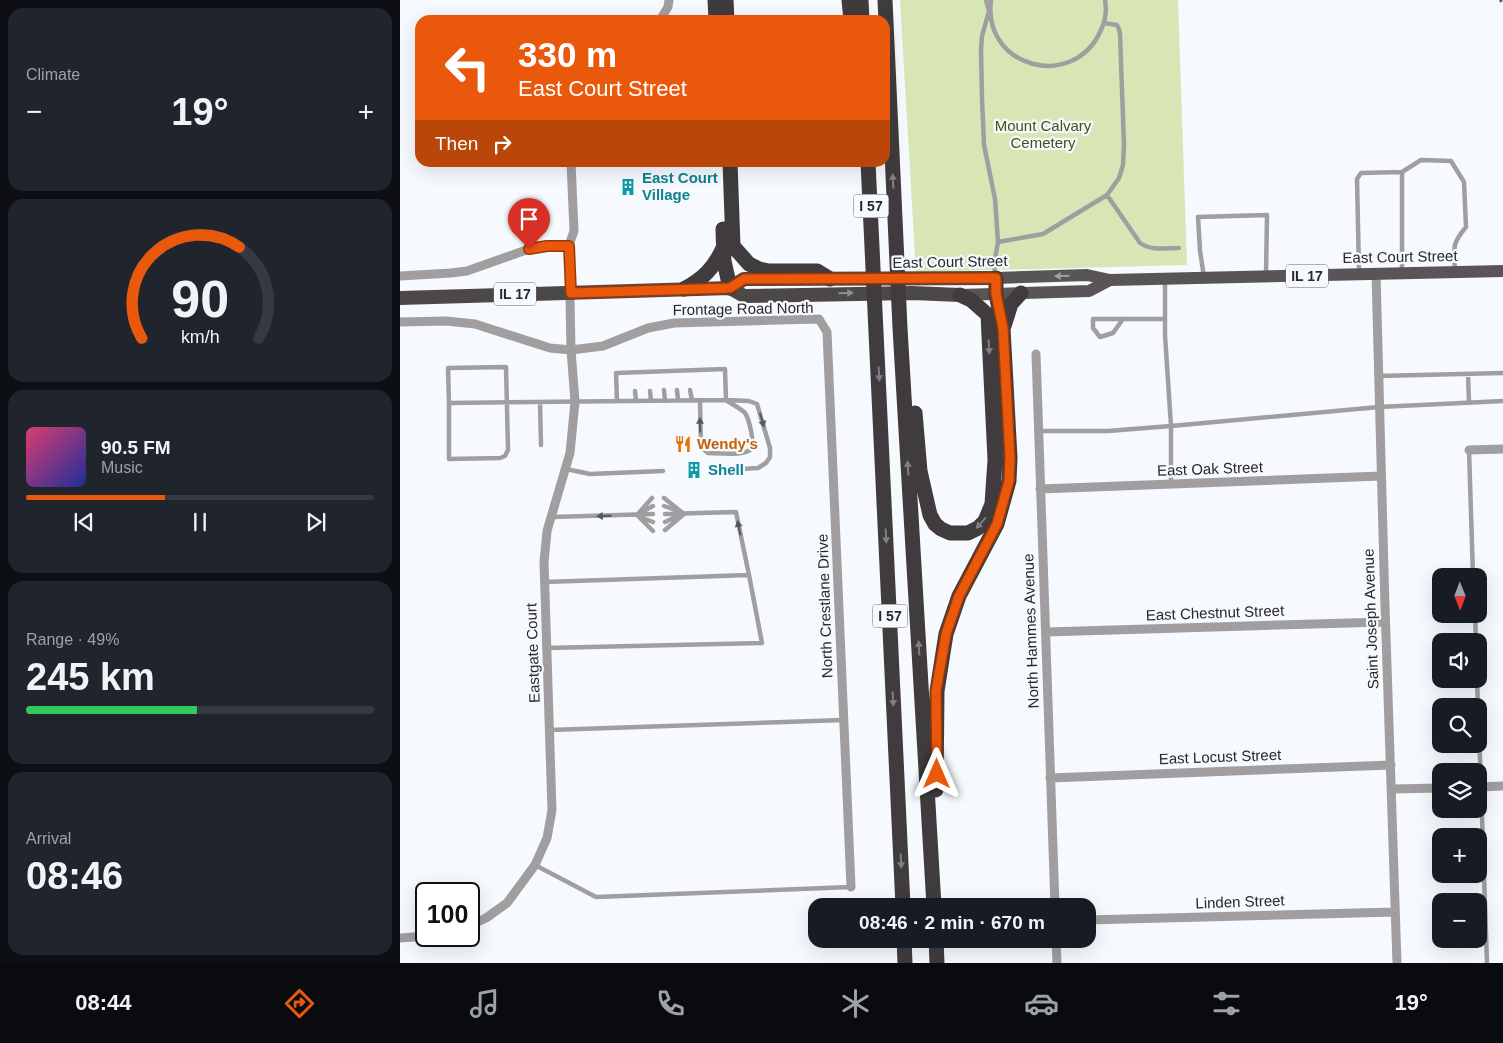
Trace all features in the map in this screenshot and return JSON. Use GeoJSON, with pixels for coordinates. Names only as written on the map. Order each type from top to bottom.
{"type":"FeatureCollection","features":[{"type":"Feature","properties":{"kind":"highway"},"geometry":{"type":"LineString","coordinates":[[715,0],[716,15]]}},
{"type":"Feature","properties":{"kind":"highway"},"geometry":{"type":"LineString","coordinates":[[726,0],[727,15]]}},
{"type":"Feature","properties":{"kind":"highway"},"geometry":{"type":"LineString","coordinates":[[849,0],[850,15]]}},
{"type":"Feature","properties":{"kind":"highway"},"geometry":{"type":"LineString","coordinates":[[861,0],[862,15]]}},
{"type":"Feature","properties":{"kind":"highway","name":"I 57"},"geometry":{"type":"LineString","coordinates":[[885,0],[886,15]]}},
{"type":"Feature","properties":{"kind":"highway","name":"I 57"},"geometry":{"type":"LineString","coordinates":[[890,112],[897,265],[903,326],[935,898]]}},
{"type":"Feature","properties":{"kind":"highway"},"geometry":{"type":"LineString","coordinates":[[684,289],[709,272],[728,247],[720,167]]}},
{"type":"Feature","properties":{"kind":"highway"},"geometry":{"type":"LineString","coordinates":[[730,167],[728,247],[724,261],[730,288]]}},
{"type":"Feature","properties":{"kind":"highway","name":"I 57"},"geometry":{"type":"LineString","coordinates":[[867,167],[873,249],[903,898]]}},
{"type":"Feature","properties":{"kind":"highway"},"geometry":{"type":"LineString","coordinates":[[728,247],[749,264],[759,269],[769,271],[817,271],[830,279]]}},
{"type":"Feature","properties":{"kind":"highway"},"geometry":{"type":"LineString","coordinates":[[935,898],[936,691],[946,634],[959,596],[997,524],[1009,481],[1010,458],[1003,328],[996,294],[996,278]]}},
{"type":"Feature","properties":{"kind":"highway","name":"East Court Street"},"geometry":{"type":"LineString","coordinates":[[400,298],[730,288],[744,279],[996,278]]}},
{"type":"Feature","properties":{"kind":"highway","name":"IL 17"},"geometry":{"type":"LineString","coordinates":[[730,288],[744,296],[902,293],[960,295]]}},
{"type":"Feature","properties":{"kind":"highway"},"geometry":{"type":"LineString","coordinates":[[1003,328],[1011,304],[1021,293]]}},
{"type":"Feature","properties":{"kind":"highway"},"geometry":{"type":"LineString","coordinates":[[903,326],[920,471],[930,514],[935,524],[941,529],[950,533],[968,533],[978,528],[985,521],[992,504],[995,460],[988,315],[996,294]]}},
{"type":"Feature","properties":{"kind":"highway"},"geometry":{"type":"LineString","coordinates":[[960,295],[971,300],[988,315]]}},
{"type":"Feature","properties":{"kind":"highway"},"geometry":{"type":"LineString","coordinates":[[904,948],[905,963]]}},
{"type":"Feature","properties":{"kind":"highway"},"geometry":{"type":"LineString","coordinates":[[936,948],[937,963]]}},
{"type":"Feature","properties":{"kind":"main road","name":"East Court Street"},"geometry":{"type":"LineString","coordinates":[[996,278],[1087,275],[1110,280],[1503,271]]}},
{"type":"Feature","properties":{"kind":"main road","name":"IL 17"},"geometry":{"type":"LineString","coordinates":[[960,295],[1089,291],[1110,280]]}},
{"type":"Feature","properties":{"kind":"street"},"geometry":{"type":"LineString","coordinates":[[663,15],[668,7],[669,0]]}},
{"type":"Feature","properties":{"kind":"street","name":"Eastgate Court"},"geometry":{"type":"LineString","coordinates":[[480,921],[507,903],[535,865],[547,838],[552,810],[544,554],[547,531],[570,454],[574,402],[569,246],[574,232],[571,167]]}},
{"type":"Feature","properties":{"kind":"street"},"geometry":{"type":"LineString","coordinates":[[400,276],[467,271],[529,249],[547,246],[569,246]]}},
{"type":"Feature","properties":{"kind":"street","name":"Saint Joseph Avenue"},"geometry":{"type":"LineString","coordinates":[[1376,274],[1384,622],[1392,789],[1397,963]]}},
{"type":"Feature","properties":{"kind":"street","name":"Frontage Road North"},"geometry":{"type":"LineString","coordinates":[[400,322],[446,321],[475,324],[550,348],[571,350],[603,346],[648,328],[674,322],[819,319],[823,324]]}},
{"type":"Feature","properties":{"kind":"street","name":"North Crestlane Drive"},"geometry":{"type":"LineString","coordinates":[[823,324],[827,332],[851,887]]}},
{"type":"Feature","properties":{"kind":"street","name":"North Hammes Avenue"},"geometry":{"type":"LineString","coordinates":[[1036,354],[1055,898]]}},
{"type":"Feature","properties":{"kind":"street"},"geometry":{"type":"LineString","coordinates":[[1469,450],[1503,449]]}},
{"type":"Feature","properties":{"kind":"street","name":"East Oak Street"},"geometry":{"type":"LineString","coordinates":[[1040,489],[1380,476]]}},
{"type":"Feature","properties":{"kind":"street","name":"East Chestnut Street"},"geometry":{"type":"LineString","coordinates":[[1046,632],[1384,622]]}},
{"type":"Feature","properties":{"kind":"street","name":"East Locust Street"},"geometry":{"type":"LineString","coordinates":[[1050,778],[1391,765]]}},
{"type":"Feature","properties":{"kind":"street"},"geometry":{"type":"LineString","coordinates":[[1487,787],[1503,786]]}},
{"type":"Feature","properties":{"kind":"street"},"geometry":{"type":"LineString","coordinates":[[1392,789],[1432,788]]}},
{"type":"Feature","properties":{"kind":"street","name":"Linden Street"},"geometry":{"type":"LineString","coordinates":[[1096,920],[1395,912]]}},
{"type":"Feature","properties":{"kind":"street"},"geometry":{"type":"LineString","coordinates":[[400,938],[415,937]]}},
{"type":"Feature","properties":{"kind":"street"},"geometry":{"type":"LineString","coordinates":[[1056,948],[1057,963]]}},
{"type":"Feature","properties":{"kind":"lane"},"geometry":{"type":"LineString","coordinates":[[986,0],[993,29],[1002,45],[1016,58],[1033,65],[1051,67],[1069,63],[1085,53],[1097,40],[1104,23],[1105,0]]}},
{"type":"Feature","properties":{"kind":"lane"},"geometry":{"type":"LineString","coordinates":[[991,0],[982,36],[981,50],[984,145],[995,199],[998,242],[994,265],[996,278]]}},
{"type":"Feature","properties":{"kind":"lane"},"geometry":{"type":"LineString","coordinates":[[998,242],[1043,234],[1107,195],[1119,178],[1123,165],[1124,145],[1119,29],[1116,25],[1104,23]]}},
{"type":"Feature","properties":{"kind":"lane"},"geometry":{"type":"LineString","coordinates":[[1359,274],[1358,178],[1361,173],[1402,172],[1420,160],[1451,160],[1464,182],[1466,227],[1454,244],[1456,272]]}},
{"type":"Feature","properties":{"kind":"lane"},"geometry":{"type":"LineString","coordinates":[[1402,172],[1402,274]]}},
{"type":"Feature","properties":{"kind":"lane"},"geometry":{"type":"LineString","coordinates":[[1107,195],[1140,243],[1147,248],[1179,248]]}},
{"type":"Feature","properties":{"kind":"lane"},"geometry":{"type":"LineString","coordinates":[[1204,278],[1198,217],[1267,215],[1266,276]]}},
{"type":"Feature","properties":{"kind":"lane"},"geometry":{"type":"LineString","coordinates":[[1165,279],[1165,319],[1172,426],[1171,484]]}},
{"type":"Feature","properties":{"kind":"lane"},"geometry":{"type":"LineString","coordinates":[[1123,319],[1113,333],[1100,336],[1093,328],[1093,319],[1123,319],[1165,319]]}},
{"type":"Feature","properties":{"kind":"lane"},"geometry":{"type":"LineString","coordinates":[[506,367],[508,450],[505,456],[500,458],[449,459],[449,403],[448,368],[506,367]]}},
{"type":"Feature","properties":{"kind":"lane"},"geometry":{"type":"LineString","coordinates":[[617,401],[616,372],[690,370],[725,370],[726,400]]}},
{"type":"Feature","properties":{"kind":"lane"},"geometry":{"type":"LineString","coordinates":[[690,370],[690,378]]}},
{"type":"Feature","properties":{"kind":"lane"},"geometry":{"type":"LineString","coordinates":[[663,371],[664,378]]}},
{"type":"Feature","properties":{"kind":"lane"},"geometry":{"type":"LineString","coordinates":[[676,371],[677,378]]}},
{"type":"Feature","properties":{"kind":"lane"},"geometry":{"type":"LineString","coordinates":[[634,372],[634,379]]}},
{"type":"Feature","properties":{"kind":"lane"},"geometry":{"type":"LineString","coordinates":[[649,372],[649,379]]}},
{"type":"Feature","properties":{"kind":"lane"},"geometry":{"type":"LineString","coordinates":[[1378,376],[1503,373]]}},
{"type":"Feature","properties":{"kind":"lane"},"geometry":{"type":"LineString","coordinates":[[1468,374],[1469,403]]}},
{"type":"Feature","properties":{"kind":"lane"},"geometry":{"type":"LineString","coordinates":[[664,390],[665,401]]}},
{"type":"Feature","properties":{"kind":"lane"},"geometry":{"type":"LineString","coordinates":[[677,390],[678,400]]}},
{"type":"Feature","properties":{"kind":"lane"},"geometry":{"type":"LineString","coordinates":[[690,390],[692,400]]}},
{"type":"Feature","properties":{"kind":"lane"},"geometry":{"type":"LineString","coordinates":[[635,391],[636,401]]}},
{"type":"Feature","properties":{"kind":"lane"},"geometry":{"type":"LineString","coordinates":[[650,391],[651,401]]}},
{"type":"Feature","properties":{"kind":"lane"},"geometry":{"type":"LineString","coordinates":[[700,400],[701,447],[708,453],[744,453],[751,449],[753,444],[748,421],[744,412],[726,400]]}},
{"type":"Feature","properties":{"kind":"lane"},"geometry":{"type":"LineString","coordinates":[[449,403],[749,401],[756,404],[770,448],[770,457],[766,463],[758,468],[724,470]]}},
{"type":"Feature","properties":{"kind":"lane"},"geometry":{"type":"LineString","coordinates":[[1038,431],[1108,431],[1379,407],[1503,401]]}},
{"type":"Feature","properties":{"kind":"lane"},"geometry":{"type":"LineString","coordinates":[[540,402],[541,445]]}},
{"type":"Feature","properties":{"kind":"lane"},"geometry":{"type":"LineString","coordinates":[[1469,450],[1474,568]]}},
{"type":"Feature","properties":{"kind":"lane"},"geometry":{"type":"LineString","coordinates":[[566,469],[583,474],[663,471]]}},
{"type":"Feature","properties":{"kind":"lane"},"geometry":{"type":"LineString","coordinates":[[637,515],[652,498]]}},
{"type":"Feature","properties":{"kind":"lane"},"geometry":{"type":"LineString","coordinates":[[664,498],[684,514]]}},
{"type":"Feature","properties":{"kind":"lane"},"geometry":{"type":"LineString","coordinates":[[637,515],[653,506]]}},
{"type":"Feature","properties":{"kind":"lane"},"geometry":{"type":"LineString","coordinates":[[664,506],[684,514]]}},
{"type":"Feature","properties":{"kind":"lane"},"geometry":{"type":"LineString","coordinates":[[547,648],[762,643],[736,512],[664,514]]}},
{"type":"Feature","properties":{"kind":"lane"},"geometry":{"type":"LineString","coordinates":[[551,517],[653,514]]}},
{"type":"Feature","properties":{"kind":"lane"},"geometry":{"type":"LineString","coordinates":[[665,522],[684,514]]}},
{"type":"Feature","properties":{"kind":"lane"},"geometry":{"type":"LineString","coordinates":[[665,530],[684,514]]}},
{"type":"Feature","properties":{"kind":"lane"},"geometry":{"type":"LineString","coordinates":[[637,515],[653,522]]}},
{"type":"Feature","properties":{"kind":"lane"},"geometry":{"type":"LineString","coordinates":[[637,515],[653,531]]}},
{"type":"Feature","properties":{"kind":"lane"},"geometry":{"type":"LineString","coordinates":[[544,582],[749,575]]}},
{"type":"Feature","properties":{"kind":"lane"},"geometry":{"type":"LineString","coordinates":[[550,730],[844,720]]}},
{"type":"Feature","properties":{"kind":"lane"},"geometry":{"type":"LineString","coordinates":[[1481,818],[1487,963]]}},
{"type":"Feature","properties":{"kind":"lane"},"geometry":{"type":"LineString","coordinates":[[535,865],[596,897],[851,887]]}},
{"type":"Feature","properties":{"kind":"green space","name":"Mount Calvary Cemetery"},"geometry":{"type":"Polygon","coordinates":[[[900,0],[1178,0],[1187,265],[916,272],[900,0]]]}},
{"type":"Feature","properties":{"kind":"railway"},"geometry":{"type":"LineString","coordinates":[[1500,0],[1503,3]]}},
{"type":"Feature","properties":{"kind":"place","name":"East Court Village"},"geometry":{"type":"Point","coordinates":[628,187]}},
{"type":"Feature","properties":{"kind":"place","name":"Wendy's"},"geometry":{"type":"Point","coordinates":[683,444]}},
{"type":"Feature","properties":{"kind":"place","name":"Shell"},"geometry":{"type":"Point","coordinates":[694,470]}},
{"type":"Feature","properties":{"kind":"route"},"geometry":{"type":"LineString","coordinates":[[529,249],[547,246],[569,246],[571,293],[730,288],[744,279],[996,278],[996,294],[1003,328],[1010,458],[1009,481],[997,524],[959,596],[946,634],[936,691],[937,774]]}}]}
